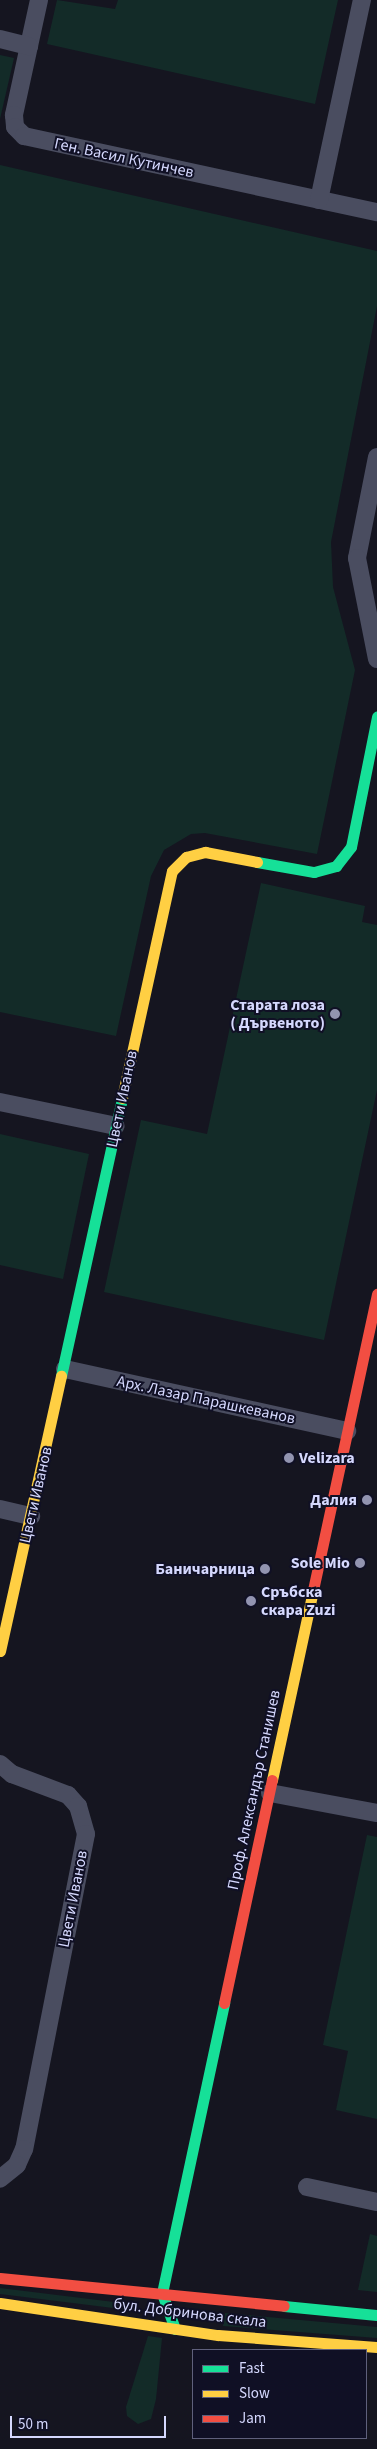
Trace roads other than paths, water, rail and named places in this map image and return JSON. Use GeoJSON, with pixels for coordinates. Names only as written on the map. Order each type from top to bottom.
{"type":"FeatureCollection","features":[{"type":"Feature","properties":{"kind":"street","name":"Ген. Васил Кутинчев"},"geometry":{"type":"LineString","coordinates":[[39,0],[13,121],[24,136],[377,212]]}},
{"type":"Feature","properties":{"kind":"street"},"geometry":{"type":"LineString","coordinates":[[319,200],[362,0]]}},
{"type":"Feature","properties":{"kind":"street"},"geometry":{"type":"LineString","coordinates":[[0,39],[29,46]]}},
{"type":"Feature","properties":{"kind":"street"},"geometry":{"type":"LineString","coordinates":[[377,457],[357,558],[377,659]]}},
{"type":"Feature","properties":{"kind":"street","name":"Цвети Иванов"},"geometry":{"type":"LineString","coordinates":[[0,1651],[65,1368],[172,871],[186,857],[205,852],[314,872],[336,866],[351,847],[377,717]]}},
{"type":"Feature","properties":{"kind":"street"},"geometry":{"type":"LineString","coordinates":[[0,1102],[116,1126]]}},
{"type":"Feature","properties":{"kind":"street","name":"Проф. Александър Станишев"},"geometry":{"type":"LineString","coordinates":[[162,2293],[377,1294]]}},
{"type":"Feature","properties":{"kind":"street","name":"Арх. Лазар Парашкеванов"},"geometry":{"type":"LineString","coordinates":[[65,1368],[348,1431]]}},
{"type":"Feature","properties":{"kind":"street"},"geometry":{"type":"LineString","coordinates":[[0,1509],[31,1516]]}},
{"type":"Feature","properties":{"kind":"street","name":"Цвети Иванов"},"geometry":{"type":"LineString","coordinates":[[0,1764],[12,1774],[68,1795],[84,1820],[86,1834],[24,2149],[17,2165],[0,2179]]}},
{"type":"Feature","properties":{"kind":"street"},"geometry":{"type":"LineString","coordinates":[[270,1793],[377,1813]]}},
{"type":"Feature","properties":{"kind":"street"},"geometry":{"type":"LineString","coordinates":[[308,2187],[377,2202]]}},
{"type":"Feature","properties":{"kind":"street","name":"бул. Добринова скала"},"geometry":{"type":"LineString","coordinates":[[0,2278],[377,2315]]}},
{"type":"Feature","properties":{"kind":"street"},"geometry":{"type":"LineString","coordinates":[[129,2323],[162,2293],[174,2329]]}},
{"type":"Feature","properties":{"kind":"street","name":"бул. Добринова скала"},"geometry":{"type":"LineString","coordinates":[[0,2303],[174,2329],[377,2347]]}},
{"type":"Feature","properties":{"kind":"place","name":"Старата лоза ( Дървеното)"},"geometry":{"type":"Point","coordinates":[335,1014]}},
{"type":"Feature","properties":{"kind":"place","name":"Velizara"},"geometry":{"type":"Point","coordinates":[289,1458]}},
{"type":"Feature","properties":{"kind":"place","name":"Далия"},"geometry":{"type":"Point","coordinates":[367,1500]}},
{"type":"Feature","properties":{"kind":"place","name":"Sole Mio"},"geometry":{"type":"Point","coordinates":[360,1563]}},
{"type":"Feature","properties":{"kind":"place","name":"Баничарница"},"geometry":{"type":"Point","coordinates":[265,1569]}},
{"type":"Feature","properties":{"kind":"place","name":"Сръбска скара Zuzi"},"geometry":{"type":"Point","coordinates":[251,1601]}}]}
